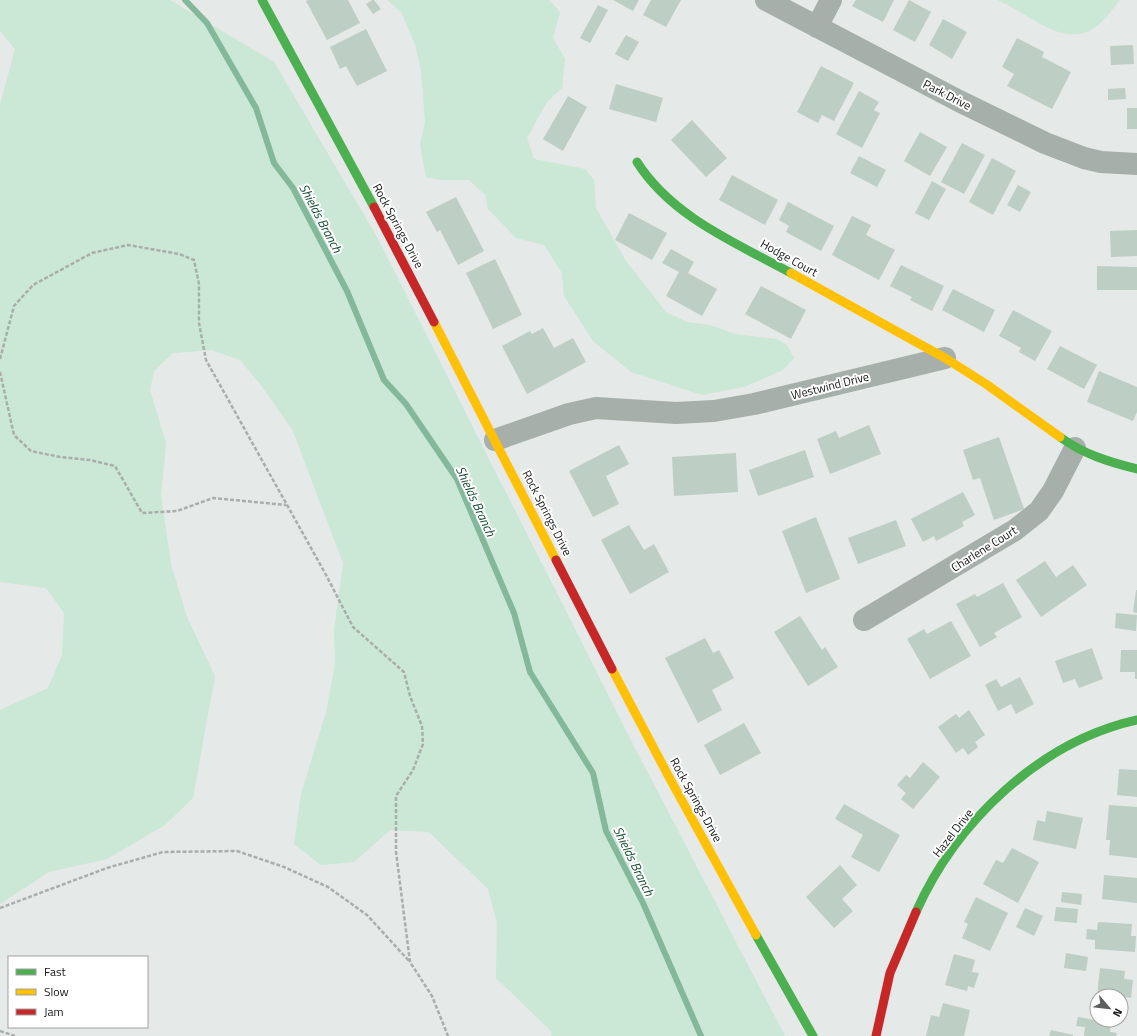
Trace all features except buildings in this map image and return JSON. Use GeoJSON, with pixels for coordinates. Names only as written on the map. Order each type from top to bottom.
{"type":"FeatureCollection","features":[{"type":"Feature","properties":{"kind":"street","name":"Rock Springs Drive"},"geometry":{"type":"LineString","coordinates":[[262,0],[320,105],[495,440],[651,744],[813,1036]]}},
{"type":"Feature","properties":{"kind":"street","name":"Park Drive"},"geometry":{"type":"LineString","coordinates":[[766,0],[959,101],[1045,143],[1095,160],[1137,164]]}},
{"type":"Feature","properties":{"kind":"street"},"geometry":{"type":"LineString","coordinates":[[817,27],[831,0]]}},
{"type":"Feature","properties":{"kind":"street","name":"Hodge Court"},"geometry":{"type":"LineString","coordinates":[[637,162],[659,193],[671,204],[702,224],[945,358]]}},
{"type":"Feature","properties":{"kind":"street","name":"Westwind Drive"},"geometry":{"type":"LineString","coordinates":[[495,440],[569,414],[596,408],[676,412],[714,411],[754,404],[945,358]]}},
{"type":"Feature","properties":{"kind":"street"},"geometry":{"type":"LineString","coordinates":[[945,358],[986,384],[1075,448],[1109,462],[1137,469]]}},
{"type":"Feature","properties":{"kind":"street","name":"Charlene Court"},"geometry":{"type":"LineString","coordinates":[[864,620],[1015,530],[1039,511],[1053,491],[1075,448]]}},
{"type":"Feature","properties":{"kind":"street","name":"Hazel Drive"},"geometry":{"type":"LineString","coordinates":[[876,1036],[889,976],[910,924],[935,875],[965,833],[999,796],[1048,758],[1093,734],[1137,720]]}},
{"type":"Feature","properties":{"kind":"path"},"geometry":{"type":"LineString","coordinates":[[0,358],[14,306],[33,285],[92,253],[128,245],[178,254],[194,260],[198,284],[199,323],[206,360],[325,573],[353,627],[404,672],[410,696],[422,726],[423,744],[413,770],[396,796],[396,852],[410,962]]}},
{"type":"Feature","properties":{"kind":"path"},"geometry":{"type":"LineString","coordinates":[[0,372],[14,435],[31,451],[60,457],[90,460],[115,466],[142,513],[177,512],[213,498],[286,505]]}},
{"type":"Feature","properties":{"kind":"path"},"geometry":{"type":"LineString","coordinates":[[0,908],[107,868],[163,852],[237,851],[284,867],[328,887],[367,915],[410,962],[432,996],[448,1036]]}},
{"type":"Feature","properties":{"kind":"path"},"geometry":{"type":"LineString","coordinates":[[0,1031],[14,1036]]}},
{"type":"Feature","properties":{"kind":"green space"},"geometry":{"type":"Polygon","coordinates":[[[0,0],[170,0],[274,62],[377,237],[634,746],[785,1036],[551,1036],[552,1032],[496,978],[497,923],[488,889],[429,832],[390,830],[354,862],[321,865],[294,844],[301,794],[326,712],[335,664],[334,631],[343,563],[292,429],[260,384],[240,360],[211,350],[173,353],[154,371],[150,390],[166,443],[161,495],[171,564],[187,617],[215,676],[193,798],[165,825],[107,859],[49,872],[0,904],[0,710],[48,688],[62,655],[64,613],[46,588],[0,582],[0,105],[15,49],[0,31],[0,0]]]}},
{"type":"Feature","properties":{"kind":"green space"},"geometry":{"type":"Polygon","coordinates":[[[387,0],[549,0],[560,12],[553,38],[565,59],[562,88],[547,102],[527,138],[534,159],[585,169],[594,180],[596,208],[626,261],[666,312],[687,322],[710,325],[735,334],[777,339],[787,345],[794,358],[783,370],[744,387],[702,395],[631,372],[593,341],[564,296],[562,273],[544,245],[516,238],[488,209],[485,195],[469,180],[441,180],[426,177],[420,145],[425,122],[421,71],[415,44],[401,12],[387,0]]]}},
{"type":"Feature","properties":{"kind":"green space"},"geometry":{"type":"Polygon","coordinates":[[[996,0],[1120,0],[1097,26],[1084,33],[1071,34],[1058,32],[996,0]]]}},
{"type":"Feature","properties":{"kind":"waterway","name":"Shields Branch"},"geometry":{"type":"LineString","coordinates":[[185,0],[207,23],[256,108],[274,163],[293,188],[347,291],[384,380],[406,404],[457,479],[514,613],[530,672],[593,773],[606,831],[643,903],[701,1036]]}},
{"type":"Feature","properties":{"kind":"traffic: fast"},"geometry":{"type":"LineString","coordinates":[[262,0],[374,207]]}},
{"type":"Feature","properties":{"kind":"traffic: fast"},"geometry":{"type":"LineString","coordinates":[[637,162],[651,181],[668,198],[706,227],[791,273]]}},
{"type":"Feature","properties":{"kind":"traffic: fast"},"geometry":{"type":"LineString","coordinates":[[1060,437],[1087,453],[1137,469]]}},
{"type":"Feature","properties":{"kind":"traffic: fast"},"geometry":{"type":"LineString","coordinates":[[916,912],[933,879],[954,847],[978,818],[1005,790],[1035,767],[1067,747],[1101,731],[1137,720]]}},
{"type":"Feature","properties":{"kind":"traffic: fast"},"geometry":{"type":"LineString","coordinates":[[756,935],[813,1036]]}},
{"type":"Feature","properties":{"kind":"traffic: slow"},"geometry":{"type":"LineString","coordinates":[[791,273],[945,358],[986,384],[1060,437]]}},
{"type":"Feature","properties":{"kind":"traffic: slow"},"geometry":{"type":"LineString","coordinates":[[434,322],[556,560]]}},
{"type":"Feature","properties":{"kind":"traffic: slow"},"geometry":{"type":"LineString","coordinates":[[612,669],[670,779],[756,935]]}},
{"type":"Feature","properties":{"kind":"traffic: jam"},"geometry":{"type":"LineString","coordinates":[[374,207],[434,322]]}},
{"type":"Feature","properties":{"kind":"traffic: jam"},"geometry":{"type":"LineString","coordinates":[[556,560],[612,669]]}},
{"type":"Feature","properties":{"kind":"traffic: jam"},"geometry":{"type":"LineString","coordinates":[[876,1036],[890,973],[916,912]]}}]}
